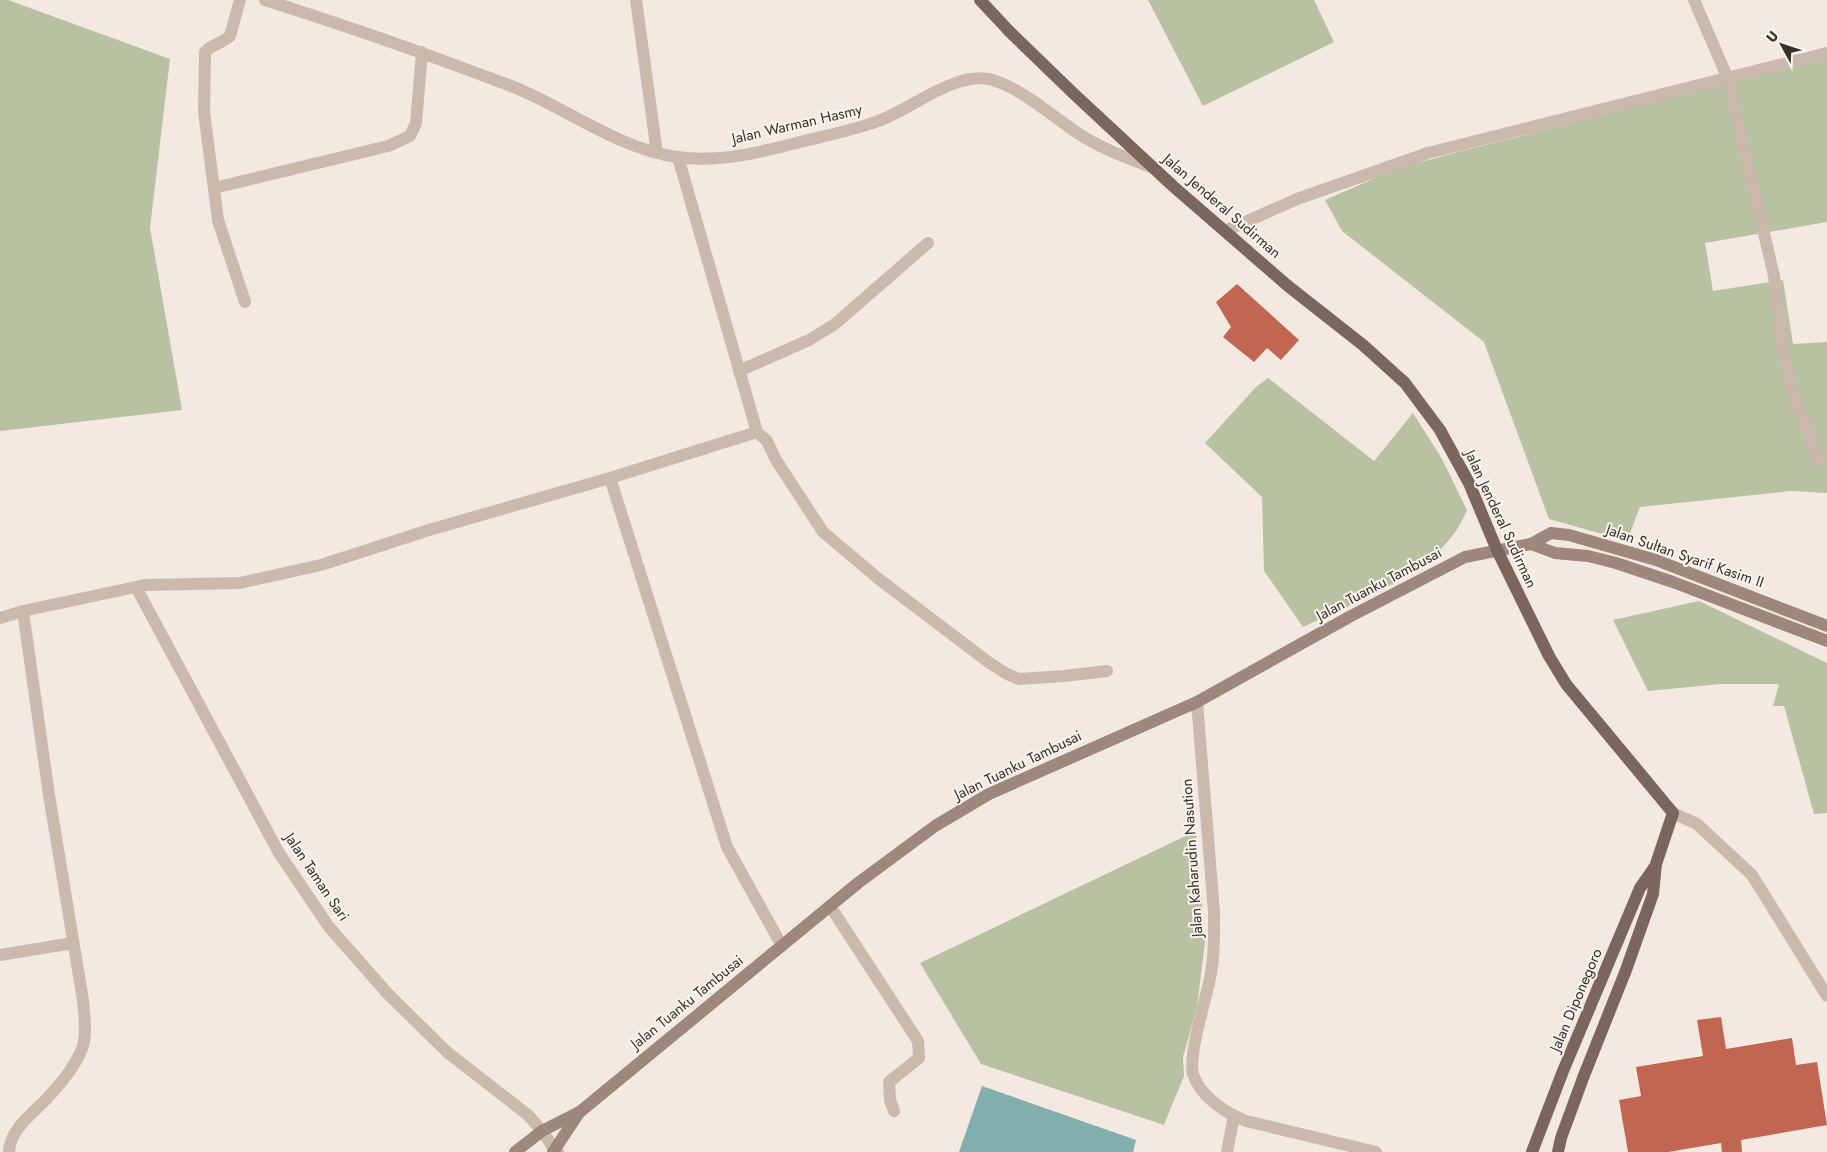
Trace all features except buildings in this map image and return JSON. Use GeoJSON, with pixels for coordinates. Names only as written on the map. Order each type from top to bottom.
{"type":"FeatureCollection","features":[{"type":"Feature","properties":{"kind":"main road","name":"Jalan Jenderal Sudirman"},"geometry":{"type":"LineString","coordinates":[[980,0],[1067,87],[1154,168],[1288,286],[1363,345],[1405,383],[1440,430],[1469,483],[1497,550],[1549,656],[1566,684],[1674,813]]}},
{"type":"Feature","properties":{"kind":"main road","name":"Jalan Sultan Syarif Kasim II"},"geometry":{"type":"LineString","coordinates":[[1497,550],[1531,544],[1551,533],[1569,535],[1656,560],[1827,626]]}},
{"type":"Feature","properties":{"kind":"main road","name":"Jalan Sultan Syarif Kasim II"},"geometry":{"type":"LineString","coordinates":[[1531,544],[1555,553],[1588,556],[1616,563],[1682,585],[1827,641]]}},
{"type":"Feature","properties":{"kind":"main road","name":"Jalan Tuanku Tambusai"},"geometry":{"type":"LineString","coordinates":[[515,1152],[542,1131],[581,1111],[858,882],[935,826],[989,794],[1197,702],[1351,616],[1465,557],[1497,550]]}},
{"type":"Feature","properties":{"kind":"main road","name":"Jalan Diponegoro"},"geometry":{"type":"LineString","coordinates":[[1532,1152],[1562,1071],[1637,895],[1656,864],[1674,813]]}},
{"type":"Feature","properties":{"kind":"main road","name":"Jalan Diponegoro"},"geometry":{"type":"LineString","coordinates":[[1558,1152],[1561,1138],[1583,1078],[1626,970],[1653,894],[1656,864]]}},
{"type":"Feature","properties":{"kind":"main road","name":"Jalan Tuanku Tambusai"},"geometry":{"type":"LineString","coordinates":[[555,1152],[581,1111]]}},
{"type":"Feature","properties":{"kind":"street"},"geometry":{"type":"LineString","coordinates":[[240,0],[230,36],[210,47],[205,52],[204,112],[218,220],[245,302]]}},
{"type":"Feature","properties":{"kind":"street","name":"Jalan Warman Hasmy"},"geometry":{"type":"LineString","coordinates":[[265,0],[422,52],[523,91],[628,143],[657,153],[678,157],[709,159],[754,154],[881,120],[933,93],[957,83],[972,79],[988,79],[1016,91],[1080,135],[1119,155],[1154,168]]}},
{"type":"Feature","properties":{"kind":"street"},"geometry":{"type":"LineString","coordinates":[[636,0],[657,153]]}},
{"type":"Feature","properties":{"kind":"street"},"geometry":{"type":"LineString","coordinates":[[1694,0],[1728,79],[1774,276],[1785,361],[1796,402],[1820,461]]}},
{"type":"Feature","properties":{"kind":"street"},"geometry":{"type":"LineString","coordinates":[[214,188],[388,146],[410,136],[416,123],[422,52]]}},
{"type":"Feature","properties":{"kind":"street"},"geometry":{"type":"LineString","coordinates":[[1225,231],[1296,199],[1428,153],[1827,53]]}},
{"type":"Feature","properties":{"kind":"street"},"geometry":{"type":"LineString","coordinates":[[678,157],[756,432],[766,441],[822,532],[887,585],[1007,674],[1019,679],[1107,671]]}},
{"type":"Feature","properties":{"kind":"street"},"geometry":{"type":"LineString","coordinates":[[739,371],[809,340],[835,324],[928,244]]}},
{"type":"Feature","properties":{"kind":"street"},"geometry":{"type":"LineString","coordinates":[[0,618],[23,611],[145,585],[240,583],[321,565],[430,530],[610,478],[756,432]]}},
{"type":"Feature","properties":{"kind":"street"},"geometry":{"type":"LineString","coordinates":[[610,478],[727,847],[782,946]]}},
{"type":"Feature","properties":{"kind":"street","name":"Jalan Taman Sari"},"geometry":{"type":"LineString","coordinates":[[136,587],[279,853],[329,927],[388,994],[447,1052],[528,1115],[542,1131],[555,1152]]}},
{"type":"Feature","properties":{"kind":"street"},"geometry":{"type":"LineString","coordinates":[[9,1152],[9,1144],[14,1135],[52,1094],[78,1057],[83,1044],[85,1029],[83,1000],[49,795],[23,611]]}},
{"type":"Feature","properties":{"kind":"street","name":"Jalan Kaharudin Nasution"},"geometry":{"type":"LineString","coordinates":[[1197,702],[1214,912],[1215,946],[1193,1055],[1193,1073],[1200,1087],[1211,1099],[1234,1116],[1376,1152]]}},
{"type":"Feature","properties":{"kind":"street","name":"Jalan Jenderal Sudirman"},"geometry":{"type":"LineString","coordinates":[[1674,813],[1697,824],[1752,875],[1827,996]]}},
{"type":"Feature","properties":{"kind":"street"},"geometry":{"type":"LineString","coordinates":[[830,906],[918,1041],[919,1058],[889,1082],[890,1100],[894,1111]]}},
{"type":"Feature","properties":{"kind":"street"},"geometry":{"type":"LineString","coordinates":[[0,955],[73,943]]}},
{"type":"Feature","properties":{"kind":"street"},"geometry":{"type":"LineString","coordinates":[[1227,1152],[1234,1116]]}},
{"type":"Feature","properties":{"kind":"street"},"geometry":{"type":"LineString","coordinates":[[0,1148],[2,1152]]}},
{"type":"Feature","properties":{"kind":"green space"},"geometry":{"type":"Polygon","coordinates":[[[0,0],[8,0],[170,59],[150,228],[182,410],[0,431],[0,0]]]}},
{"type":"Feature","properties":{"kind":"green space"},"geometry":{"type":"Polygon","coordinates":[[[1148,0],[1314,0],[1334,42],[1203,106],[1148,0]]]}},
{"type":"Feature","properties":{"kind":"green space"},"geometry":{"type":"Polygon","coordinates":[[[1827,58],[1827,222],[1705,243],[1713,291],[1783,280],[1793,344],[1827,342],[1827,493],[1791,491],[1640,507],[1627,541],[1549,519],[1484,342],[1342,231],[1325,200],[1396,169],[1827,58]]]}},
{"type":"Feature","properties":{"kind":"green space"},"geometry":{"type":"Polygon","coordinates":[[[1268,378],[1374,461],[1413,413],[1442,459],[1467,510],[1456,531],[1442,548],[1407,576],[1386,588],[1303,627],[1264,571],[1262,497],[1205,443],[1256,387],[1268,378]]]}},
{"type":"Feature","properties":{"kind":"green space"},"geometry":{"type":"Polygon","coordinates":[[[1699,601],[1827,663],[1827,813],[1814,814],[1784,706],[1773,706],[1779,684],[1721,684],[1648,691],[1613,620],[1699,601]]]}},
{"type":"Feature","properties":{"kind":"green space"},"geometry":{"type":"Polygon","coordinates":[[[1196,831],[1205,942],[1197,1007],[1183,1057],[1184,1076],[1164,1125],[981,1064],[920,963],[1196,831]]]}},
{"type":"Feature","properties":{"kind":"water"},"geometry":{"type":"Polygon","coordinates":[[[982,1086],[1136,1140],[1133,1152],[959,1152],[982,1086]]]}}]}
